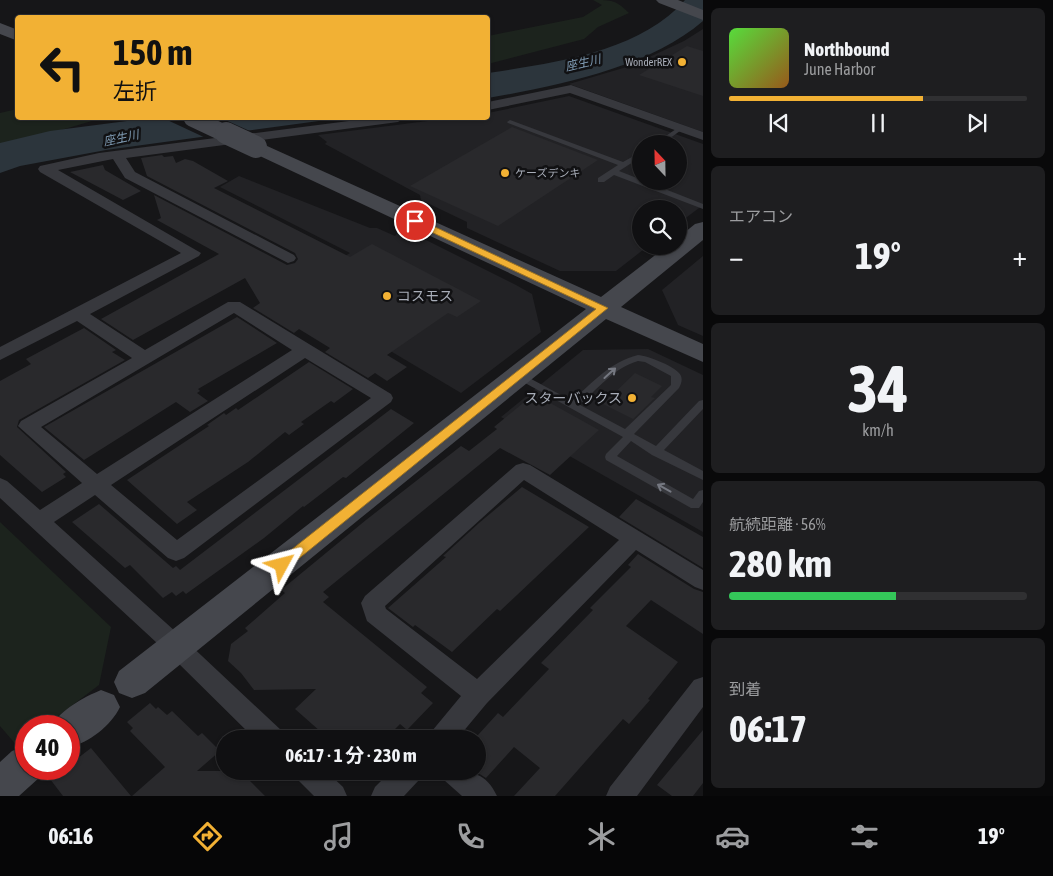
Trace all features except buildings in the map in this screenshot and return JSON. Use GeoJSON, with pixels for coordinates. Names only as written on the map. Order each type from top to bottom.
{"type":"FeatureCollection","features":[{"type":"Feature","properties":{"kind":"street"},"geometry":{"type":"LineString","coordinates":[[664,0],[703,15]]}},
{"type":"Feature","properties":{"kind":"street"},"geometry":{"type":"LineString","coordinates":[[490,106],[571,89],[703,136]]}},
{"type":"Feature","properties":{"kind":"street"},"geometry":{"type":"LineString","coordinates":[[196,120],[703,354]]}},
{"type":"Feature","properties":{"kind":"street"},"geometry":{"type":"LineString","coordinates":[[0,354],[193,253],[45,169],[117,155],[383,120]]}},
{"type":"Feature","properties":{"kind":"street"},"geometry":{"type":"LineString","coordinates":[[117,155],[130,175],[288,258]]}},
{"type":"Feature","properties":{"kind":"street"},"geometry":{"type":"LineString","coordinates":[[80,723],[178,648],[703,230]]}},
{"type":"Feature","properties":{"kind":"street"},"geometry":{"type":"LineString","coordinates":[[234,306],[384,398],[176,552],[28,426],[144,358],[234,306]]}},
{"type":"Feature","properties":{"kind":"street"},"geometry":{"type":"LineString","coordinates":[[78,314],[144,358]]}},
{"type":"Feature","properties":{"kind":"street"},"geometry":{"type":"LineString","coordinates":[[38,522],[94,484],[305,350]]}},
{"type":"Feature","properties":{"kind":"street"},"geometry":{"type":"LineString","coordinates":[[478,695],[375,614],[373,603],[523,470],[703,581]]}},
{"type":"Feature","properties":{"kind":"street"},"geometry":{"type":"LineString","coordinates":[[0,486],[178,648],[264,730]]}},
{"type":"Feature","properties":{"kind":"street"},"geometry":{"type":"LineString","coordinates":[[449,730],[478,695],[633,539]]}},
{"type":"Feature","properties":{"kind":"street"},"geometry":{"type":"LineString","coordinates":[[620,796],[703,688]]}},
{"type":"Feature","properties":{"kind":"street"},"geometry":{"type":"LineString","coordinates":[[0,787],[15,774]]}},
{"type":"Feature","properties":{"kind":"street"},"geometry":{"type":"LineString","coordinates":[[316,780],[333,796]]}},
{"type":"Feature","properties":{"kind":"street"},"geometry":{"type":"LineString","coordinates":[[385,796],[401,780]]}},
{"type":"Feature","properties":{"kind":"street"},"geometry":{"type":"LineString","coordinates":[[464,780],[483,796]]}},
{"type":"Feature","properties":{"kind":"lane"},"geometry":{"type":"LineString","coordinates":[[510,122],[624,165]]}},
{"type":"Feature","properties":{"kind":"lane"},"geometry":{"type":"LineString","coordinates":[[670,135],[681,128]]}},
{"type":"Feature","properties":{"kind":"lane"},"geometry":{"type":"LineString","coordinates":[[601,180],[632,160]]}},
{"type":"Feature","properties":{"kind":"lane"},"geometry":{"type":"LineString","coordinates":[[614,172],[703,207]]}},
{"type":"Feature","properties":{"kind":"lane"},"geometry":{"type":"LineString","coordinates":[[573,406],[622,362],[646,359],[675,374],[677,379],[676,386],[610,457],[699,507],[703,494]]}},
{"type":"Feature","properties":{"kind":"lane"},"geometry":{"type":"LineString","coordinates":[[519,376],[703,476]]}},
{"type":"Feature","properties":{"kind":"lane"},"geometry":{"type":"LineString","coordinates":[[656,452],[703,403]]}},
{"type":"Feature","properties":{"kind":"shaded area"},"geometry":{"type":"Polygon","coordinates":[[[593,0],[613,2],[621,5],[629,13],[598,27],[584,39],[490,63],[490,36],[583,17],[602,5],[593,0]]]}},
{"type":"Feature","properties":{"kind":"shaded area"},"geometry":{"type":"Polygon","coordinates":[[[703,29],[703,132],[569,84],[630,66],[684,41],[703,29]]]}},
{"type":"Feature","properties":{"kind":"shaded area"},"geometry":{"type":"Polygon","coordinates":[[[569,96],[678,135],[632,135],[632,190],[688,190],[688,139],[703,144],[703,205],[687,217],[687,200],[632,200],[632,255],[636,255],[616,271],[560,271],[467,228],[467,222],[421,200],[420,195],[325,144],[327,142],[318,135],[435,120],[490,120],[490,113],[569,96]]]}},
{"type":"Feature","properties":{"kind":"shaded area"},"geometry":{"type":"Polygon","coordinates":[[[15,109],[15,120],[95,120],[0,148],[0,113],[15,109]]]}},
{"type":"Feature","properties":{"kind":"shaded area"},"geometry":{"type":"Polygon","coordinates":[[[239,176],[370,228],[377,228],[395,236],[402,228],[516,285],[532,294],[541,332],[461,393],[288,290],[350,253],[220,187],[239,176]]]}},
{"type":"Feature","properties":{"kind":"shaded area"},"geometry":{"type":"Polygon","coordinates":[[[703,256],[703,336],[678,325],[662,290],[703,256]]]}},
{"type":"Feature","properties":{"kind":"shaded area"},"geometry":{"type":"Polygon","coordinates":[[[648,349],[703,375],[703,532],[501,417],[583,350],[648,349]]]}},
{"type":"Feature","properties":{"kind":"shaded area"},"geometry":{"type":"Polygon","coordinates":[[[0,522],[111,627],[99,685],[59,715],[15,715],[15,744],[0,726],[0,522]]]}},
{"type":"Feature","properties":{"kind":"water","name":"座生川"},"geometry":{"type":"Polygon","coordinates":[[[685,0],[703,0],[703,21],[681,37],[656,51],[601,73],[543,88],[490,98],[490,73],[540,65],[594,52],[644,32],[666,18],[685,0]]]}},
{"type":"Feature","properties":{"kind":"water","name":"座生川"},"geometry":{"type":"Polygon","coordinates":[[[135,120],[326,120],[106,150],[20,166],[0,173],[0,143],[50,131],[135,120]]]}},
{"type":"Feature","properties":{"kind":"pier"},"geometry":{"type":"Polygon","coordinates":[[[167,120],[225,120],[252,132],[208,139],[167,120]]]}},
{"type":"Feature","properties":{"kind":"place","name":"WonderREX"},"geometry":{"type":"Point","coordinates":[682,62]}},
{"type":"Feature","properties":{"kind":"place","name":"ケーズデンキ"},"geometry":{"type":"Point","coordinates":[505,173]}},
{"type":"Feature","properties":{"kind":"place","name":"コスモス"},"geometry":{"type":"Point","coordinates":[387,296]}},
{"type":"Feature","properties":{"kind":"place","name":"スターバックス"},"geometry":{"type":"Point","coordinates":[632,398]}},
{"type":"Feature","properties":{"kind":"route"},"geometry":{"type":"LineString","coordinates":[[282,565],[603,308],[415,221]]}}]}
